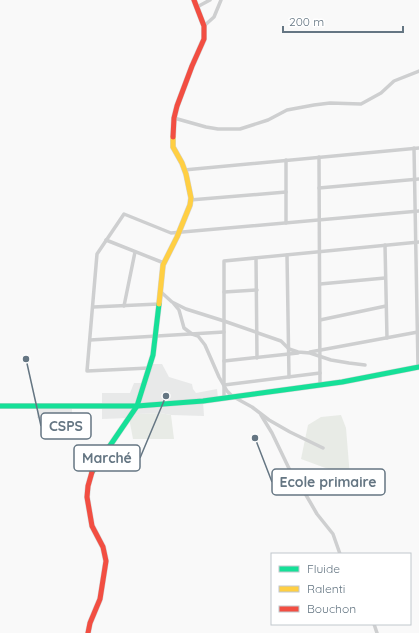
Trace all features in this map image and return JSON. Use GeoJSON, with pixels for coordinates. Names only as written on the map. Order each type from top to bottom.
{"type":"FeatureCollection","features":[{"type":"Feature","properties":{"kind":"street"},"geometry":{"type":"LineString","coordinates":[[88,633],[90,623],[100,600],[106,561],[103,547],[92,526],[87,497],[88,486],[92,472],[137,406],[153,355],[164,263],[188,212],[190,200],[184,170],[172,147],[174,118],[182,90],[204,39],[204,26],[194,0]]}},
{"type":"Feature","properties":{"kind":"street"},"geometry":{"type":"LineString","coordinates":[[197,7],[210,0]]}},
{"type":"Feature","properties":{"kind":"street"},"geometry":{"type":"LineString","coordinates":[[204,26],[214,16],[221,0]]}},
{"type":"Feature","properties":{"kind":"street"},"geometry":{"type":"LineString","coordinates":[[174,118],[206,127],[218,129],[240,129],[268,120],[287,110],[330,103],[361,104],[387,89],[394,81],[419,71]]}},
{"type":"Feature","properties":{"kind":"street"},"geometry":{"type":"LineString","coordinates":[[0,406],[137,406],[203,401],[320,385],[418,367],[417,211],[414,179],[414,148]]}},
{"type":"Feature","properties":{"kind":"street"},"geometry":{"type":"LineString","coordinates":[[184,170],[419,148]]}},
{"type":"Feature","properties":{"kind":"street"},"geometry":{"type":"LineString","coordinates":[[319,157],[320,385]]}},
{"type":"Feature","properties":{"kind":"street"},"geometry":{"type":"LineString","coordinates":[[286,160],[286,223]]}},
{"type":"Feature","properties":{"kind":"street"},"geometry":{"type":"LineString","coordinates":[[319,188],[419,179]]}},
{"type":"Feature","properties":{"kind":"street"},"geometry":{"type":"LineString","coordinates":[[190,200],[286,192]]}},
{"type":"Feature","properties":{"kind":"street"},"geometry":{"type":"LineString","coordinates":[[149,368],[87,371],[97,254],[124,214],[171,233],[178,233],[417,211]]}},
{"type":"Feature","properties":{"kind":"street"},"geometry":{"type":"LineString","coordinates":[[106,240],[164,263]]}},
{"type":"Feature","properties":{"kind":"street"},"geometry":{"type":"LineString","coordinates":[[224,397],[224,261],[417,242]]}},
{"type":"Feature","properties":{"kind":"street"},"geometry":{"type":"LineString","coordinates":[[385,245],[387,338]]}},
{"type":"Feature","properties":{"kind":"street"},"geometry":{"type":"LineString","coordinates":[[124,306],[136,252]]}},
{"type":"Feature","properties":{"kind":"street"},"geometry":{"type":"LineString","coordinates":[[288,255],[289,377]]}},
{"type":"Feature","properties":{"kind":"street"},"geometry":{"type":"LineString","coordinates":[[256,258],[257,358]]}},
{"type":"Feature","properties":{"kind":"street"},"geometry":{"type":"LineString","coordinates":[[320,284],[385,278]]}},
{"type":"Feature","properties":{"kind":"street"},"geometry":{"type":"LineString","coordinates":[[224,292],[256,290]]}},
{"type":"Feature","properties":{"kind":"street"},"geometry":{"type":"LineString","coordinates":[[161,292],[179,310],[184,328],[192,334],[198,336],[205,345],[227,391],[232,396],[252,407],[290,432],[323,448]]}},
{"type":"Feature","properties":{"kind":"street"},"geometry":{"type":"LineString","coordinates":[[172,302],[186,309],[281,341],[288,349],[349,363],[366,365]]}},
{"type":"Feature","properties":{"kind":"street"},"geometry":{"type":"LineString","coordinates":[[93,307],[160,304]]}},
{"type":"Feature","properties":{"kind":"street"},"geometry":{"type":"LineString","coordinates":[[320,320],[386,306]]}},
{"type":"Feature","properties":{"kind":"street"},"geometry":{"type":"LineString","coordinates":[[90,340],[224,332]]}},
{"type":"Feature","properties":{"kind":"street"},"geometry":{"type":"LineString","coordinates":[[224,361],[320,351],[418,332]]}},
{"type":"Feature","properties":{"kind":"street"},"geometry":{"type":"LineString","coordinates":[[224,385],[320,374]]}},
{"type":"Feature","properties":{"kind":"street"},"geometry":{"type":"LineString","coordinates":[[259,412],[272,433],[296,483],[306,495],[317,514],[333,534],[340,553]]}},
{"type":"Feature","properties":{"kind":"shaded area"},"geometry":{"type":"Polygon","coordinates":[[[150,364],[162,364],[169,377],[192,384],[196,393],[217,389],[218,398],[203,401],[204,416],[171,415],[160,413],[138,414],[129,418],[102,419],[102,393],[130,393],[134,383],[145,383],[150,364]]]}},
{"type":"Feature","properties":{"kind":"shaded area"},"geometry":{"type":"Polygon","coordinates":[[[38,407],[72,407],[72,419],[37,418],[38,407]]]}},
{"type":"Feature","properties":{"kind":"shaded area"},"geometry":{"type":"Polygon","coordinates":[[[160,413],[171,415],[174,439],[133,439],[129,418],[138,414],[160,413]]]}},
{"type":"Feature","properties":{"kind":"shaded area"},"geometry":{"type":"Polygon","coordinates":[[[341,415],[346,428],[350,477],[301,459],[308,425],[321,417],[341,415]]]}},
{"type":"Feature","properties":{"kind":"traffic: fast"},"geometry":{"type":"LineString","coordinates":[[92,472],[137,406],[153,355],[159,304]]}},
{"type":"Feature","properties":{"kind":"traffic: fast"},"geometry":{"type":"LineString","coordinates":[[0,406],[137,406],[203,401],[342,382],[419,367]]}},
{"type":"Feature","properties":{"kind":"traffic: slow"},"geometry":{"type":"LineString","coordinates":[[159,304],[163,265],[177,237],[190,205],[191,198],[186,174],[173,147],[173,137]]}},
{"type":"Feature","properties":{"kind":"traffic: jam"},"geometry":{"type":"LineString","coordinates":[[173,137],[174,118],[177,106],[204,39],[204,26],[194,0]]}},
{"type":"Feature","properties":{"kind":"traffic: jam"},"geometry":{"type":"LineString","coordinates":[[88,633],[90,623],[100,599],[106,561],[103,547],[92,526],[87,497],[92,472]]}},
{"type":"Feature","properties":{"kind":"place","name":"CSPS"},"geometry":{"type":"Point","coordinates":[26,359]}},
{"type":"Feature","properties":{"kind":"place","name":"Marché"},"geometry":{"type":"Point","coordinates":[166,396]}},
{"type":"Feature","properties":{"kind":"place","name":"Ecole primaire"},"geometry":{"type":"Point","coordinates":[255,438]}}]}
